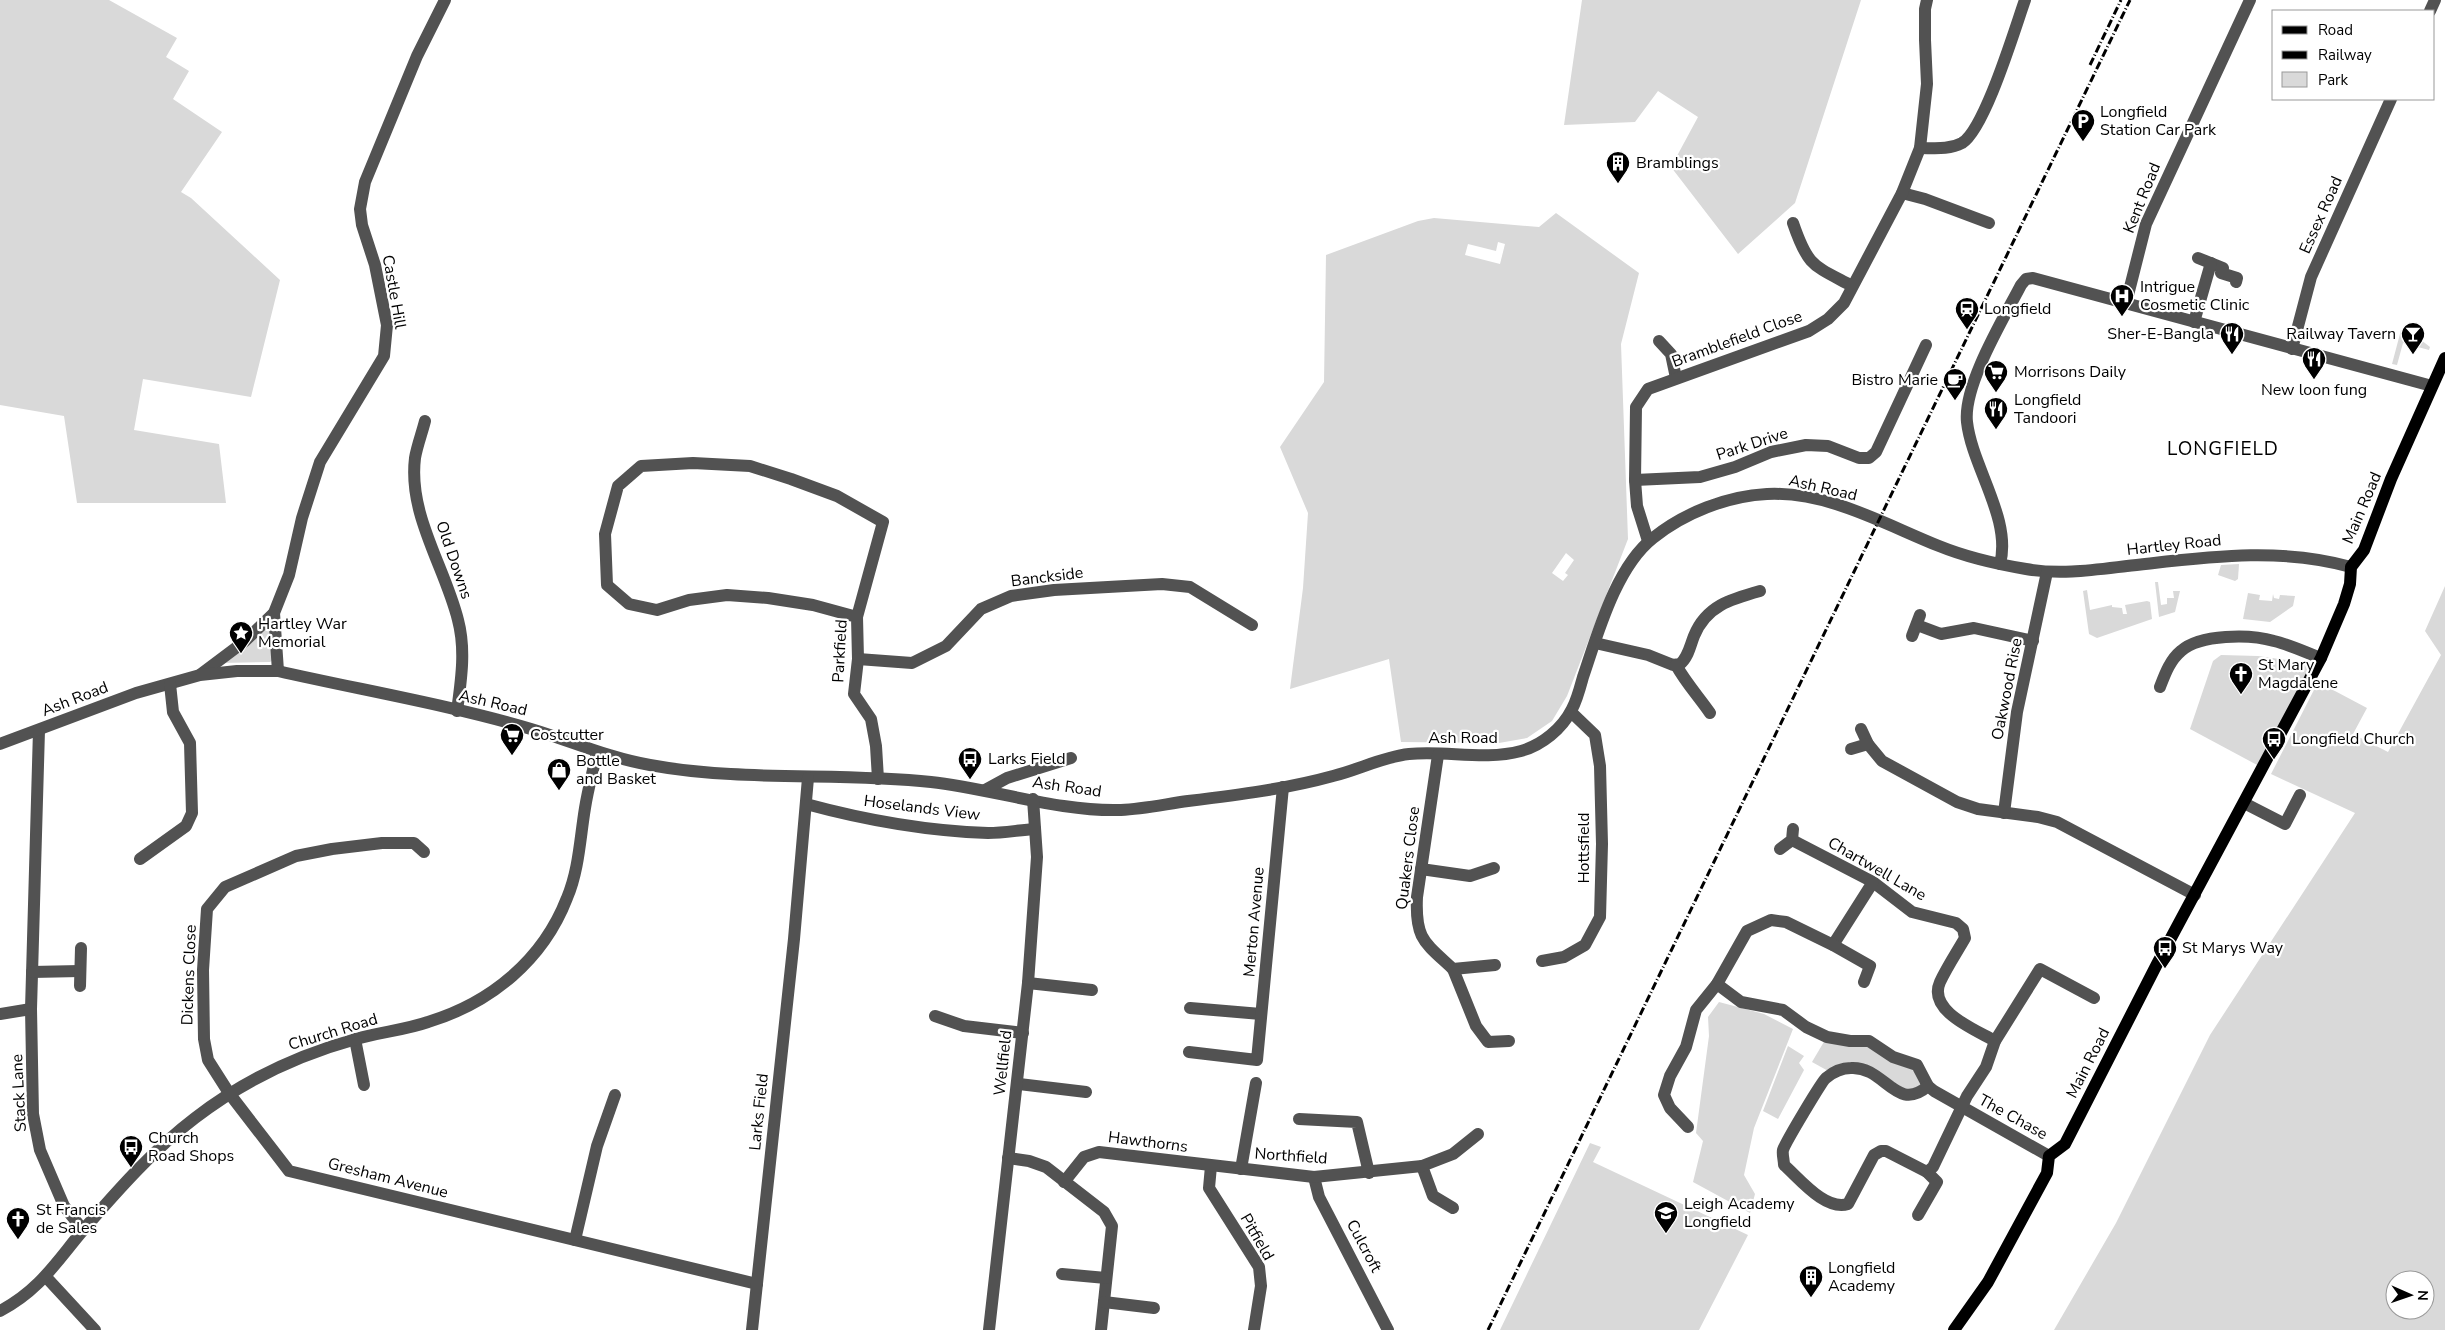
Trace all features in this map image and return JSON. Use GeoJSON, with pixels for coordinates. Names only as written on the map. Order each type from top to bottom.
{"type":"FeatureCollection","features":[{"type":"Feature","properties":{"kind":"main road","name":"Main Road"},"geometry":{"type":"LineString","coordinates":[[2049,1156],[2065,1144],[2194,895],[2321,658],[2344,604],[2350,584],[2351,567],[2364,550],[2395,470],[2445,358]]}},
{"type":"Feature","properties":{"kind":"main road"},"geometry":{"type":"LineString","coordinates":[[1954,1330],[1988,1282],[2047,1173],[2049,1156]]}},
{"type":"Feature","properties":{"kind":"street","name":"Castle Hill"},"geometry":{"type":"LineString","coordinates":[[278,671],[274,614],[289,575],[302,518],[320,462],[384,356],[386,326],[375,266],[362,225],[360,209],[365,182],[418,56],[445,0]]}},
{"type":"Feature","properties":{"kind":"street","name":"Bramblefield Close"},"geometry":{"type":"LineString","coordinates":[[1648,541],[1637,506],[1634,480],[1636,407],[1648,389],[1809,332],[1828,319],[1844,303],[1902,194],[1920,148],[1927,84],[1924,40],[1927,0]]}},
{"type":"Feature","properties":{"kind":"street"},"geometry":{"type":"LineString","coordinates":[[1920,148],[1946,148],[1963,142],[1976,126],[2025,0]]}},
{"type":"Feature","properties":{"kind":"street","name":"Kent Road"},"geometry":{"type":"LineString","coordinates":[[2126,303],[2146,224],[2250,0]]}},
{"type":"Feature","properties":{"kind":"street","name":"Essex Road"},"geometry":{"type":"LineString","coordinates":[[2292,349],[2311,277],[2391,100]]}},
{"type":"Feature","properties":{"kind":"street"},"geometry":{"type":"LineString","coordinates":[[1902,194],[1925,199],[1990,223]]}},
{"type":"Feature","properties":{"kind":"street"},"geometry":{"type":"LineString","coordinates":[[1793,223],[1803,252],[1816,267],[1852,286]]}},
{"type":"Feature","properties":{"kind":"street"},"geometry":{"type":"LineString","coordinates":[[2198,258],[2223,268],[2221,273],[2237,278],[2236,282]]}},
{"type":"Feature","properties":{"kind":"street"},"geometry":{"type":"LineString","coordinates":[[2194,322],[2211,263]]}},
{"type":"Feature","properties":{"kind":"street"},"geometry":{"type":"LineString","coordinates":[[2000,564],[2002,552],[2000,528],[1970,439],[1967,422],[1968,401],[1988,352],[2021,285],[2030,278],[2432,386]]}},
{"type":"Feature","properties":{"kind":"street"},"geometry":{"type":"LineString","coordinates":[[1659,341],[1671,354],[1676,378]]}},
{"type":"Feature","properties":{"kind":"street","name":"Park Drive"},"geometry":{"type":"LineString","coordinates":[[1634,480],[1697,477],[1735,467],[1768,453],[1806,444],[1830,446],[1859,458],[1868,459],[1876,452],[1926,345]]}},
{"type":"Feature","properties":{"kind":"street","name":"Old Downs"},"geometry":{"type":"LineString","coordinates":[[425,421],[415,459],[417,498],[427,534],[458,620],[463,664],[457,711]]}},
{"type":"Feature","properties":{"kind":"street","name":"Parkfield"},"geometry":{"type":"LineString","coordinates":[[857,617],[813,605],[768,598],[727,595],[690,600],[657,610],[629,604],[607,585],[605,534],[618,486],[641,466],[693,463],[750,466],[791,478],[837,496],[883,522],[857,617],[858,659],[854,694],[871,720],[876,746],[878,779]]}},
{"type":"Feature","properties":{"kind":"street","name":"Ash Road"},"geometry":{"type":"LineString","coordinates":[[0,744],[136,693],[200,674],[253,670],[278,671],[530,729],[597,752],[659,766],[808,778],[926,782],[1083,807],[1121,810],[1283,787],[1336,776],[1383,759],[1411,754],[1496,755],[1526,750],[1551,736],[1571,712],[1610,604],[1630,564],[1648,541],[1672,524],[1705,508],[1744,497],[1783,494],[1812,498],[1843,506],[1942,547],[2000,564]]}},
{"type":"Feature","properties":{"kind":"street","name":"Hartley Road"},"geometry":{"type":"LineString","coordinates":[[2000,564],[2047,572],[2085,571],[2236,555],[2317,559],[2351,567]]}},
{"type":"Feature","properties":{"kind":"street","name":"Oakwood Rise"},"geometry":{"type":"LineString","coordinates":[[2004,813],[2017,712],[2047,572]]}},
{"type":"Feature","properties":{"kind":"street","name":"Banckside"},"geometry":{"type":"LineString","coordinates":[[858,659],[912,663],[946,646],[981,609],[1011,596],[1054,590],[1162,584],[1190,587],[1252,625]]}},
{"type":"Feature","properties":{"kind":"street"},"geometry":{"type":"LineString","coordinates":[[1676,665],[1685,659],[1698,627],[1709,613],[1723,603],[1754,592],[1752,607]]}},
{"type":"Feature","properties":{"kind":"street","name":"Castle Hill"},"geometry":{"type":"LineString","coordinates":[[200,674],[245,641],[274,614]]}},
{"type":"Feature","properties":{"kind":"street"},"geometry":{"type":"LineString","coordinates":[[1916,626],[1940,634],[1974,628],[2033,641]]}},
{"type":"Feature","properties":{"kind":"street"},"geometry":{"type":"LineString","coordinates":[[2160,687],[2166,672],[2182,650],[2192,643],[2217,638],[2248,637],[2273,640],[2321,658]]}},
{"type":"Feature","properties":{"kind":"street"},"geometry":{"type":"LineString","coordinates":[[1595,643],[1648,655],[1676,665],[1686,682],[1698,695],[1710,713]]}},
{"type":"Feature","properties":{"kind":"street"},"geometry":{"type":"LineString","coordinates":[[140,859],[186,826],[192,813],[190,743],[173,712],[170,684]]}},
{"type":"Feature","properties":{"kind":"street","name":"Hottsfield"},"geometry":{"type":"LineString","coordinates":[[1542,961],[1564,957],[1585,945],[1600,917],[1602,844],[1600,766],[1595,735],[1571,712]]}},
{"type":"Feature","properties":{"kind":"street","name":"Stack Lane"},"geometry":{"type":"LineString","coordinates":[[39,730],[31,1009],[33,1114],[40,1150],[64,1206],[83,1230]]}},
{"type":"Feature","properties":{"kind":"street"},"geometry":{"type":"LineString","coordinates":[[1861,730],[1868,744],[1882,761],[1957,802],[1978,809],[2038,817],[2063,824],[2194,895]]}},
{"type":"Feature","properties":{"kind":"street"},"geometry":{"type":"LineString","coordinates":[[1851,749],[1868,744]]}},
{"type":"Feature","properties":{"kind":"street","name":"Church Road"},"geometry":{"type":"LineString","coordinates":[[0,1311],[13,1304],[46,1277],[83,1230],[163,1145],[229,1093],[278,1067],[355,1039],[429,1022],[472,1005],[506,984],[530,960],[552,930],[568,898],[577,866],[585,807],[597,752]]}},
{"type":"Feature","properties":{"kind":"street","name":"Quakers Close"},"geometry":{"type":"LineString","coordinates":[[1438,754],[1421,870],[1416,919],[1424,942],[1453,970]]}},
{"type":"Feature","properties":{"kind":"street"},"geometry":{"type":"LineString","coordinates":[[985,790],[1007,778],[1071,758]]}},
{"type":"Feature","properties":{"kind":"street","name":"Larks Field"},"geometry":{"type":"LineString","coordinates":[[752,1330],[794,939],[808,778]]}},
{"type":"Feature","properties":{"kind":"street","name":"Merton Avenue"},"geometry":{"type":"LineString","coordinates":[[1189,1052],[1257,1060],[1283,787]]}},
{"type":"Feature","properties":{"kind":"street"},"geometry":{"type":"LineString","coordinates":[[2244,803],[2285,824],[2300,795]]}},
{"type":"Feature","properties":{"kind":"street","name":"Wellfield"},"geometry":{"type":"LineString","coordinates":[[989,1330],[1028,983],[1037,857],[1033,799]]}},
{"type":"Feature","properties":{"kind":"street","name":"Hoselands View"},"geometry":{"type":"LineString","coordinates":[[806,804],[875,820],[954,831],[990,833],[1034,829]]}},
{"type":"Feature","properties":{"kind":"street","name":"Chartwell Lane"},"geometry":{"type":"LineString","coordinates":[[1780,849],[1792,834],[1873,882],[1912,912],[1956,923],[1963,929],[1965,938],[1939,984],[1940,998],[1946,1012],[1995,1040]]}},
{"type":"Feature","properties":{"kind":"street","name":"Dickens Close"},"geometry":{"type":"LineString","coordinates":[[229,1093],[208,1060],[204,1039],[203,970],[207,909],[225,887],[296,856],[332,849],[382,843],[414,844],[424,852]]}},
{"type":"Feature","properties":{"kind":"street"},"geometry":{"type":"LineString","coordinates":[[1421,870],[1470,876],[1494,868]]}},
{"type":"Feature","properties":{"kind":"street"},"geometry":{"type":"LineString","coordinates":[[1834,945],[1873,882]]}},
{"type":"Feature","properties":{"kind":"street"},"geometry":{"type":"LineString","coordinates":[[1688,1127],[1670,1108],[1664,1095],[1670,1076],[1686,1047],[1696,1010],[1717,984],[1747,931],[1757,924],[1771,920],[1786,922],[1834,945],[1870,966],[1864,982]]}},
{"type":"Feature","properties":{"kind":"street"},"geometry":{"type":"LineString","coordinates":[[80,986],[81,948]]}},
{"type":"Feature","properties":{"kind":"street"},"geometry":{"type":"LineString","coordinates":[[1495,965],[1453,970],[1476,1026],[1488,1042],[1509,1041]]}},
{"type":"Feature","properties":{"kind":"street"},"geometry":{"type":"LineString","coordinates":[[1927,1172],[1933,1167],[1962,1107],[1986,1067],[1995,1040],[2040,969],[2094,998]]}},
{"type":"Feature","properties":{"kind":"street"},"geometry":{"type":"LineString","coordinates":[[32,972],[80,971]]}},
{"type":"Feature","properties":{"kind":"street"},"geometry":{"type":"LineString","coordinates":[[1028,983],[1092,990]]}},
{"type":"Feature","properties":{"kind":"street"},"geometry":{"type":"LineString","coordinates":[[1717,984],[1741,1002],[1784,1010],[1806,1027],[1827,1037],[1850,1042],[1869,1041],[1888,1055],[1917,1065],[1928,1086],[1918,1094],[1907,1096],[1869,1071],[1850,1068],[1837,1071],[1826,1078],[1820,1085],[1783,1151],[1784,1165],[1828,1202],[1839,1207],[1848,1204],[1874,1155],[1881,1151],[1886,1151],[1927,1172],[1936,1182],[1918,1215]]}},
{"type":"Feature","properties":{"kind":"street"},"geometry":{"type":"LineString","coordinates":[[1190,1008],[1261,1014]]}},
{"type":"Feature","properties":{"kind":"street"},"geometry":{"type":"LineString","coordinates":[[0,1014],[31,1009]]}},
{"type":"Feature","properties":{"kind":"street"},"geometry":{"type":"LineString","coordinates":[[936,1016],[964,1026],[1023,1033]]}},
{"type":"Feature","properties":{"kind":"street"},"geometry":{"type":"LineString","coordinates":[[355,1039],[364,1085]]}},
{"type":"Feature","properties":{"kind":"street"},"geometry":{"type":"LineString","coordinates":[[1241,1169],[1256,1083]]}},
{"type":"Feature","properties":{"kind":"street"},"geometry":{"type":"LineString","coordinates":[[1018,1084],[1086,1092]]}},
{"type":"Feature","properties":{"kind":"street","name":"The Chase"},"geometry":{"type":"LineString","coordinates":[[1928,1086],[2049,1156]]}},
{"type":"Feature","properties":{"kind":"street","name":"Gresham Avenue"},"geometry":{"type":"LineString","coordinates":[[229,1093],[289,1171],[757,1284]]}},
{"type":"Feature","properties":{"kind":"street"},"geometry":{"type":"LineString","coordinates":[[575,1240],[597,1146],[615,1094]]}},
{"type":"Feature","properties":{"kind":"street"},"geometry":{"type":"LineString","coordinates":[[1299,1119],[1357,1122],[1369,1173]]}},
{"type":"Feature","properties":{"kind":"street","name":"Northfield"},"geometry":{"type":"LineString","coordinates":[[1211,1166],[1314,1177],[1369,1173],[1422,1166],[1453,1154],[1478,1134]]}},
{"type":"Feature","properties":{"kind":"street","name":"Hawthorns"},"geometry":{"type":"LineString","coordinates":[[1064,1182],[1084,1156],[1098,1152],[1211,1166]]}},
{"type":"Feature","properties":{"kind":"street"},"geometry":{"type":"LineString","coordinates":[[1008,1158],[1029,1160],[1046,1167],[1104,1212],[1112,1226],[1101,1330]]}},
{"type":"Feature","properties":{"kind":"street","name":"Pitfield"},"geometry":{"type":"LineString","coordinates":[[1211,1166],[1209,1188],[1259,1267],[1261,1286],[1254,1330]]}},
{"type":"Feature","properties":{"kind":"street"},"geometry":{"type":"LineString","coordinates":[[1422,1166],[1433,1196],[1453,1208]]}},
{"type":"Feature","properties":{"kind":"street","name":"Culcroft"},"geometry":{"type":"LineString","coordinates":[[1314,1177],[1319,1197],[1388,1330]]}},
{"type":"Feature","properties":{"kind":"street"},"geometry":{"type":"LineString","coordinates":[[1062,1274],[1106,1278]]}},
{"type":"Feature","properties":{"kind":"street"},"geometry":{"type":"LineString","coordinates":[[46,1277],[95,1330]]}},
{"type":"Feature","properties":{"kind":"street"},"geometry":{"type":"LineString","coordinates":[[1104,1302],[1154,1308]]}},
{"type":"Feature","properties":{"kind":"green space"},"geometry":{"type":"Polygon","coordinates":[[[0,0],[109,0],[177,38],[166,57],[189,71],[173,99],[222,132],[181,192],[191,198],[280,280],[251,397],[143,379],[134,430],[219,444],[226,503],[77,503],[64,416],[0,405],[0,0]]]}},
{"type":"Feature","properties":{"kind":"green space"},"geometry":{"type":"Polygon","coordinates":[[[1582,0],[1861,0],[1795,203],[1738,254],[1671,167],[1698,117],[1658,91],[1635,122],[1564,125],[1582,0]]]}},
{"type":"Feature","properties":{"kind":"green space"},"geometry":{"type":"Polygon","coordinates":[[[1556,213],[1639,273],[1621,344],[1628,539],[1567,696],[1552,721],[1527,738],[1499,743],[1401,742],[1389,659],[1290,689],[1303,588],[1308,513],[1280,447],[1324,382],[1326,255],[1418,221],[1434,218],[1539,227],[1556,213]],[[1498,242],[1496,251],[1468,244],[1465,255],[1500,264],[1505,244],[1498,242]],[[1566,553],[1552,573],[1563,581],[1568,575],[1565,573],[1574,560],[1566,553]]]}},
{"type":"Feature","properties":{"kind":"green space"},"geometry":{"type":"Polygon","coordinates":[[[2401,330],[2412,333],[2430,347],[2429,350],[2403,343],[2397,365],[2392,364],[2401,330]]]}},
{"type":"Feature","properties":{"kind":"green space"},"geometry":{"type":"Polygon","coordinates":[[[2239,564],[2238,579],[2235,581],[2218,575],[2221,565],[2239,564]]]}},
{"type":"Feature","properties":{"kind":"green space"},"geometry":{"type":"Polygon","coordinates":[[[2155,582],[2158,582],[2161,605],[2167,604],[2167,598],[2174,598],[2173,591],[2180,591],[2175,612],[2159,617],[2155,582]]]}},
{"type":"Feature","properties":{"kind":"green space"},"geometry":{"type":"Polygon","coordinates":[[[2445,586],[2445,1330],[2054,1330],[2116,1223],[2210,1035],[2355,813],[2271,774],[2318,682],[2367,708],[2353,734],[2388,752],[2441,655],[2425,631],[2445,586]]]}},
{"type":"Feature","properties":{"kind":"green space"},"geometry":{"type":"Polygon","coordinates":[[[2087,590],[2090,610],[2112,605],[2112,607],[2122,608],[2123,614],[2127,614],[2125,605],[2147,601],[2150,602],[2152,619],[2097,638],[2089,634],[2083,591],[2087,590]]]}},
{"type":"Feature","properties":{"kind":"green space"},"geometry":{"type":"Polygon","coordinates":[[[2248,593],[2260,595],[2259,600],[2272,601],[2273,594],[2274,598],[2279,599],[2280,595],[2295,596],[2293,606],[2270,622],[2243,619],[2248,593]]]}},
{"type":"Feature","properties":{"kind":"green space"},"geometry":{"type":"Polygon","coordinates":[[[267,626],[270,628],[273,660],[270,662],[220,663],[267,626]]]}},
{"type":"Feature","properties":{"kind":"green space"},"geometry":{"type":"Polygon","coordinates":[[[2221,655],[2258,656],[2313,664],[2259,766],[2190,729],[2213,661],[2221,655]]]}},
{"type":"Feature","properties":{"kind":"green space"},"geometry":{"type":"Polygon","coordinates":[[[1719,1002],[1764,1014],[1793,1029],[1754,1128],[1744,1175],[1755,1194],[1750,1213],[1693,1182],[1703,1141],[1696,1133],[1709,1036],[1708,1017],[1719,1002]]]}},
{"type":"Feature","properties":{"kind":"green space"},"geometry":{"type":"Polygon","coordinates":[[[1825,1040],[1861,1044],[1913,1068],[1921,1084],[1910,1093],[1879,1072],[1830,1072],[1812,1062],[1825,1040]]]}},
{"type":"Feature","properties":{"kind":"green space"},"geometry":{"type":"Polygon","coordinates":[[[1788,1046],[1804,1056],[1799,1063],[1804,1070],[1778,1119],[1763,1111],[1788,1046]]]}},
{"type":"Feature","properties":{"kind":"green space","name":"Leigh Academy Longfield"},"geometry":{"type":"Polygon","coordinates":[[[1590,1143],[1601,1147],[1593,1162],[1748,1235],[1699,1330],[1500,1330],[1590,1143]]]}},
{"type":"Feature","properties":{"kind":"railway"},"geometry":{"type":"LineString","coordinates":[[2090,65],[2121,0]]}},
{"type":"Feature","properties":{"kind":"railway"},"geometry":{"type":"LineString","coordinates":[[1488,1330],[2130,0]]}},
{"type":"Feature","properties":{"kind":"place","name":"Longfield Station Car Park"},"geometry":{"type":"Point","coordinates":[2083,142]}},
{"type":"Feature","properties":{"kind":"place","name":"Bramblings"},"geometry":{"type":"Point","coordinates":[1618,184]}},
{"type":"Feature","properties":{"kind":"place","name":"Intrigue Cosmetic Clinic"},"geometry":{"type":"Point","coordinates":[2122,317]}},
{"type":"Feature","properties":{"kind":"place","name":"Longfield"},"geometry":{"type":"Point","coordinates":[1967,330]}},
{"type":"Feature","properties":{"kind":"place","name":"Sher-E-Bangla"},"geometry":{"type":"Point","coordinates":[2232,355]}},
{"type":"Feature","properties":{"kind":"place","name":"Railway Tavern"},"geometry":{"type":"Point","coordinates":[2413,355]}},
{"type":"Feature","properties":{"kind":"place","name":"New loon fung"},"geometry":{"type":"Point","coordinates":[2314,380]}},
{"type":"Feature","properties":{"kind":"place","name":"Morrisons Daily"},"geometry":{"type":"Point","coordinates":[1996,393]}},
{"type":"Feature","properties":{"kind":"place","name":"Bistro Marie"},"geometry":{"type":"Point","coordinates":[1955,401]}},
{"type":"Feature","properties":{"kind":"place","name":"Longfield Tandoori"},"geometry":{"type":"Point","coordinates":[1996,430]}},
{"type":"Feature","properties":{"kind":"place","name":"Hartley War Memorial"},"geometry":{"type":"Point","coordinates":[241,654]}},
{"type":"Feature","properties":{"kind":"place","name":"St Mary Magdalene"},"geometry":{"type":"Point","coordinates":[2241,695]}},
{"type":"Feature","properties":{"kind":"place","name":"Costcutter"},"geometry":{"type":"Point","coordinates":[512,756]}},
{"type":"Feature","properties":{"kind":"place","name":"Longfield Church"},"geometry":{"type":"Point","coordinates":[2274,760]}},
{"type":"Feature","properties":{"kind":"place","name":"Larks Field"},"geometry":{"type":"Point","coordinates":[970,780]}},
{"type":"Feature","properties":{"kind":"place","name":"Bottle and Basket"},"geometry":{"type":"Point","coordinates":[559,791]}},
{"type":"Feature","properties":{"kind":"place","name":"St Marys Way"},"geometry":{"type":"Point","coordinates":[2165,969]}},
{"type":"Feature","properties":{"kind":"place","name":"Church Road Shops"},"geometry":{"type":"Point","coordinates":[131,1168]}},
{"type":"Feature","properties":{"kind":"place","name":"Leigh Academy Longfield"},"geometry":{"type":"Point","coordinates":[1666,1234]}},
{"type":"Feature","properties":{"kind":"place","name":"St Francis de Sales"},"geometry":{"type":"Point","coordinates":[18,1240]}},
{"type":"Feature","properties":{"kind":"place","name":"Longfield Academy"},"geometry":{"type":"Point","coordinates":[1811,1298]}},
{"type":"Feature","properties":{"kind":"district","name":"LONGFIELD"},"geometry":{"type":"Point","coordinates":[2223,449]}}]}
